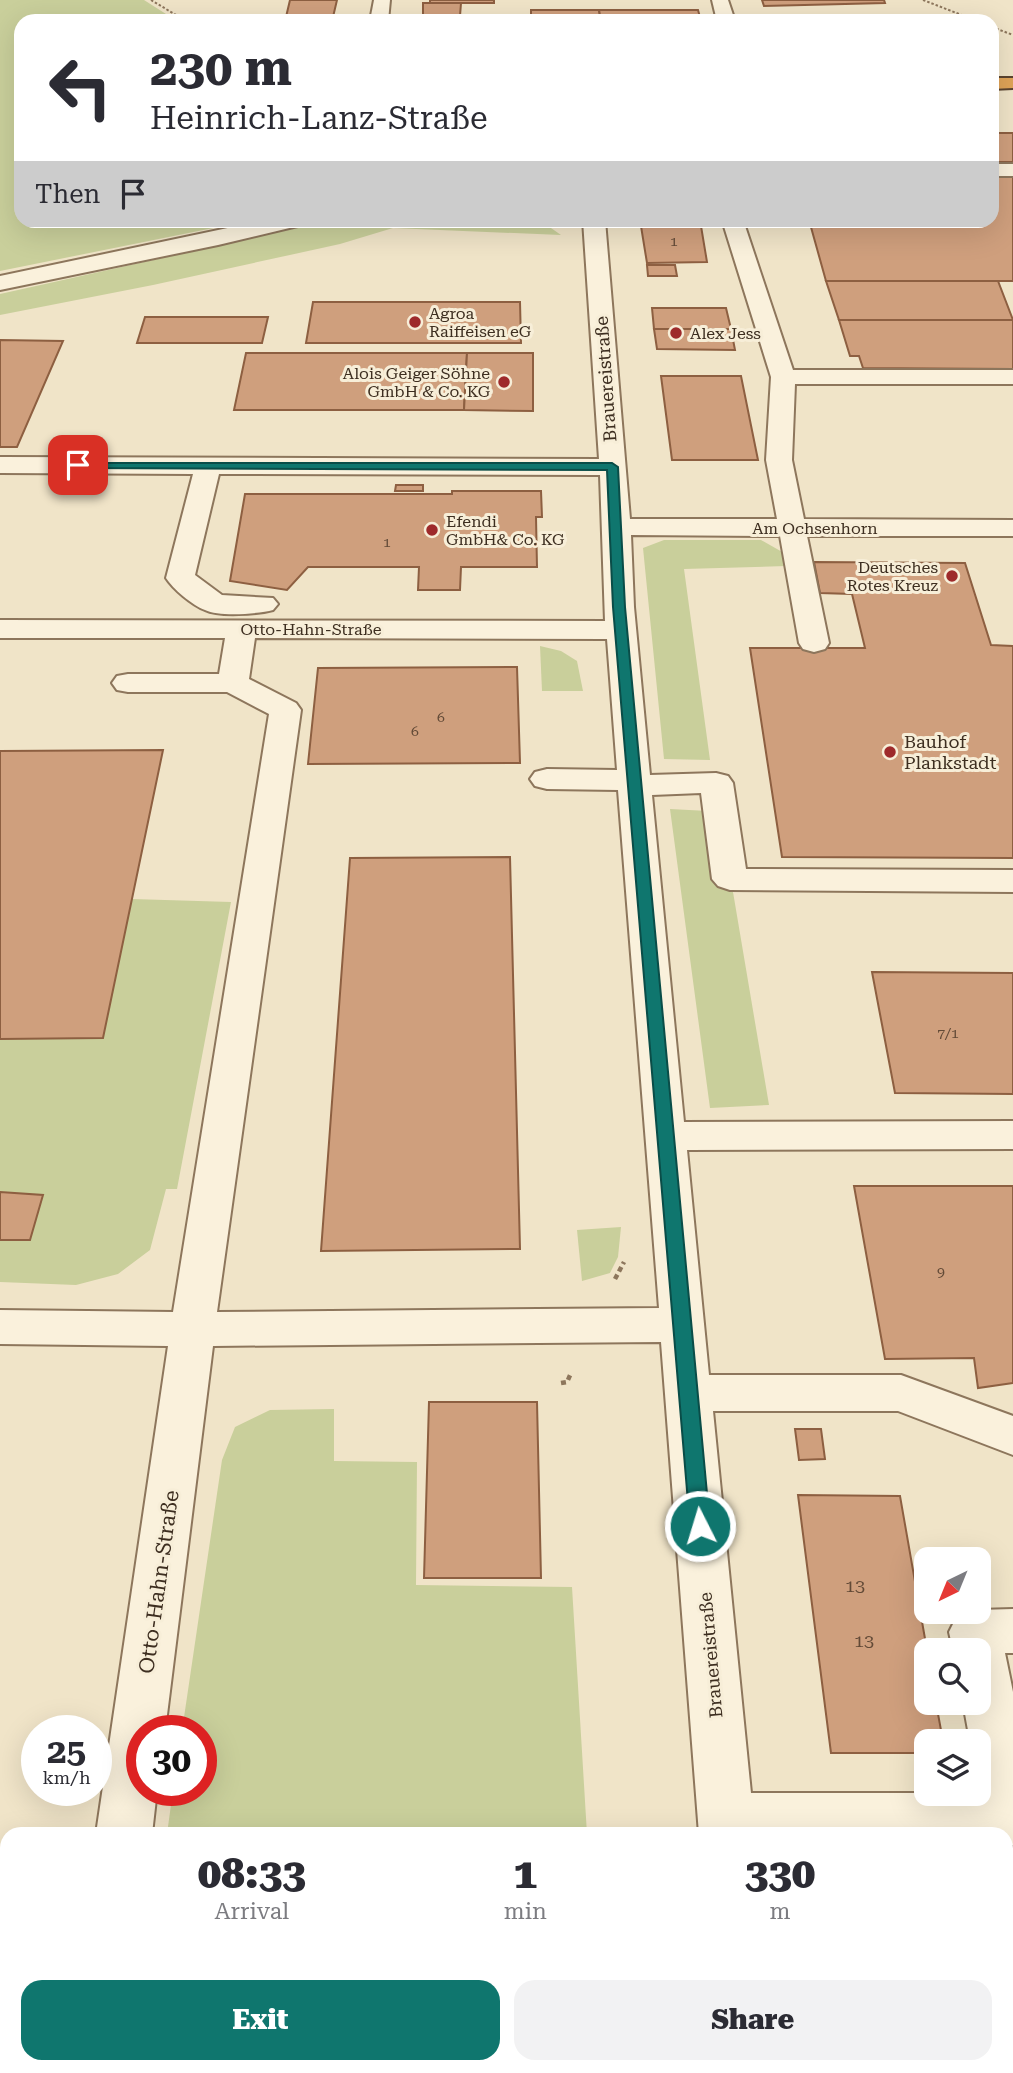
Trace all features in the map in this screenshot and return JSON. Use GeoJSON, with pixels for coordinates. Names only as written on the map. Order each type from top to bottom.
{"type":"FeatureCollection","features":[{"type":"Feature","properties":{"kind":"street"},"geometry":{"type":"LineString","coordinates":[[0,283],[218,240],[264,228]]}},
{"type":"Feature","properties":{"kind":"street","name":"Brauereistraße"},"geometry":{"type":"LineString","coordinates":[[595,228],[617,527],[620,619],[726,1827]]}},
{"type":"Feature","properties":{"kind":"street"},"geometry":{"type":"LineString","coordinates":[[735,228],[783,377],[779,460],[814,643]]}},
{"type":"Feature","properties":{"kind":"street"},"geometry":{"type":"LineString","coordinates":[[783,377],[1013,377]]}},
{"type":"Feature","properties":{"kind":"street"},"geometry":{"type":"LineString","coordinates":[[0,465],[612,467]]}},
{"type":"Feature","properties":{"kind":"street"},"geometry":{"type":"LineString","coordinates":[[208,465],[180,578],[215,604],[620,619]]}},
{"type":"Feature","properties":{"kind":"street","name":"Am Ochsenhorn"},"geometry":{"type":"LineString","coordinates":[[617,527],[1013,528]]}},
{"type":"Feature","properties":{"kind":"street","name":"Otto-Hahn-Straße"},"geometry":{"type":"LineString","coordinates":[[0,629],[242,629],[620,619]]}},
{"type":"Feature","properties":{"kind":"street"},"geometry":{"type":"LineString","coordinates":[[128,683],[233,683],[242,629]]}},
{"type":"Feature","properties":{"kind":"street","name":"Otto-Hahn-Straße"},"geometry":{"type":"LineString","coordinates":[[125,1827],[194,1329],[285,710],[233,683]]}},
{"type":"Feature","properties":{"kind":"street"},"geometry":{"type":"LineString","coordinates":[[547,779],[716,783],[730,879],[1013,881]]}},
{"type":"Feature","properties":{"kind":"street"},"geometry":{"type":"LineString","coordinates":[[666,1136],[1013,1135]]}},
{"type":"Feature","properties":{"kind":"street"},"geometry":{"type":"LineString","coordinates":[[0,1327],[194,1329],[682,1325]]}},
{"type":"Feature","properties":{"kind":"street"},"geometry":{"type":"LineString","coordinates":[[688,1393],[901,1392],[1013,1436]]}},
{"type":"Feature","properties":{"kind":"street"},"geometry":{"type":"LineString","coordinates":[[726,1827],[1013,1819],[975,1632],[1013,1631]]}},
{"type":"Feature","properties":{"kind":"path"},"geometry":{"type":"LineString","coordinates":[[152,0],[175,14]]}},
{"type":"Feature","properties":{"kind":"path"},"geometry":{"type":"LineString","coordinates":[[923,0],[959,14]]}},
{"type":"Feature","properties":{"kind":"green space"},"geometry":{"type":"Polygon","coordinates":[[[0,0],[144,0],[166,14],[14,14],[14,228],[213,228],[0,271],[0,0]]]}},
{"type":"Feature","properties":{"kind":"green space"},"geometry":{"type":"Polygon","coordinates":[[[297,228],[393,228],[340,244],[0,315],[0,294],[297,228]]]}},
{"type":"Feature","properties":{"kind":"green space"},"geometry":{"type":"Polygon","coordinates":[[[393,228],[551,228],[561,235],[393,228]]]}},
{"type":"Feature","properties":{"kind":"green space"},"geometry":{"type":"Polygon","coordinates":[[[664,540],[761,540],[784,553],[786,566],[684,569],[710,760],[664,759],[643,548],[664,540]]]}},
{"type":"Feature","properties":{"kind":"green space"},"geometry":{"type":"Polygon","coordinates":[[[540,646],[561,651],[577,661],[583,691],[542,691],[540,646]]]}},
{"type":"Feature","properties":{"kind":"green space"},"geometry":{"type":"Polygon","coordinates":[[[670,809],[708,811],[718,879],[733,892],[769,1105],[710,1108],[670,809]]]}},
{"type":"Feature","properties":{"kind":"green space"},"geometry":{"type":"Polygon","coordinates":[[[132,899],[231,902],[177,1189],[166,1189],[150,1250],[118,1274],[76,1285],[0,1282],[0,1240],[30,1240],[43,1195],[0,1192],[0,1039],[103,1038],[132,899]]]}},
{"type":"Feature","properties":{"kind":"green space"},"geometry":{"type":"Polygon","coordinates":[[[621,1227],[618,1257],[610,1273],[582,1281],[577,1230],[621,1227]]]}},
{"type":"Feature","properties":{"kind":"green space"},"geometry":{"type":"Polygon","coordinates":[[[334,1409],[334,1461],[417,1462],[416,1585],[572,1587],[587,1827],[168,1827],[171,1806],[217,1806],[217,1715],[184,1715],[222,1460],[235,1427],[270,1410],[334,1409]]]}},
{"type":"Feature","properties":{"kind":"building"},"geometry":{"type":"Polygon","coordinates":[[[290,0],[337,0],[334,14],[287,14],[290,0]]]}},
{"type":"Feature","properties":{"kind":"building"},"geometry":{"type":"Polygon","coordinates":[[[430,0],[494,0],[494,3],[430,3],[430,0]]]}},
{"type":"Feature","properties":{"kind":"building"},"geometry":{"type":"Polygon","coordinates":[[[762,0],[884,0],[885,3],[764,6],[762,0]]]}},
{"type":"Feature","properties":{"kind":"building"},"geometry":{"type":"Polygon","coordinates":[[[423,3],[461,3],[460,14],[423,14],[423,3]]]}},
{"type":"Feature","properties":{"kind":"building"},"geometry":{"type":"Polygon","coordinates":[[[531,10],[599,10],[600,14],[531,14],[531,10]]]}},
{"type":"Feature","properties":{"kind":"building"},"geometry":{"type":"Polygon","coordinates":[[[599,10],[698,10],[699,14],[600,14],[599,10]]]}},
{"type":"Feature","properties":{"kind":"building"},"geometry":{"type":"Polygon","coordinates":[[[999,133],[1013,133],[1013,162],[999,162],[999,133]]]}},
{"type":"Feature","properties":{"kind":"building"},"geometry":{"type":"Polygon","coordinates":[[[999,174],[1013,174],[1013,281],[826,281],[811,228],[999,228],[999,174]]]}},
{"type":"Feature","properties":{"kind":"building"},"geometry":{"type":"Polygon","coordinates":[[[641,228],[701,228],[707,262],[647,263],[641,228]]]}},
{"type":"Feature","properties":{"kind":"building"},"geometry":{"type":"Polygon","coordinates":[[[647,265],[675,265],[677,276],[648,276],[647,265]]]}},
{"type":"Feature","properties":{"kind":"building"},"geometry":{"type":"Polygon","coordinates":[[[826,281],[998,281],[1013,320],[839,320],[826,281]]]}},
{"type":"Feature","properties":{"kind":"building","name":"Agroa Raiffeisen eG"},"geometry":{"type":"Polygon","coordinates":[[[313,302],[520,302],[521,343],[306,343],[313,302]]]}},
{"type":"Feature","properties":{"kind":"building"},"geometry":{"type":"Polygon","coordinates":[[[652,308],[726,308],[731,329],[654,329],[652,308]]]}},
{"type":"Feature","properties":{"kind":"building"},"geometry":{"type":"Polygon","coordinates":[[[145,317],[268,317],[262,343],[137,343],[145,317]]]}},
{"type":"Feature","properties":{"kind":"building"},"geometry":{"type":"Polygon","coordinates":[[[839,320],[1013,320],[1013,369],[863,368],[859,356],[850,356],[839,320]]]}},
{"type":"Feature","properties":{"kind":"building"},"geometry":{"type":"Polygon","coordinates":[[[654,329],[731,329],[735,350],[657,349],[654,329]]]}},
{"type":"Feature","properties":{"kind":"building"},"geometry":{"type":"Polygon","coordinates":[[[0,340],[63,341],[17,447],[0,447],[0,340]]]}},
{"type":"Feature","properties":{"kind":"building"},"geometry":{"type":"Polygon","coordinates":[[[246,353],[467,353],[464,410],[234,410],[246,353]]]}},
{"type":"Feature","properties":{"kind":"building"},"geometry":{"type":"Polygon","coordinates":[[[467,353],[533,353],[533,411],[464,410],[467,353]]]}},
{"type":"Feature","properties":{"kind":"building"},"geometry":{"type":"Polygon","coordinates":[[[661,376],[741,376],[758,460],[672,460],[661,376]]]}},
{"type":"Feature","properties":{"kind":"building"},"geometry":{"type":"Polygon","coordinates":[[[396,485],[423,485],[423,491],[395,491],[396,485]]]}},
{"type":"Feature","properties":{"kind":"building"},"geometry":{"type":"Polygon","coordinates":[[[452,491],[541,491],[542,517],[536,517],[537,567],[461,567],[460,590],[418,590],[419,567],[308,567],[287,590],[230,581],[245,494],[452,494],[452,491]]]}},
{"type":"Feature","properties":{"kind":"building","name":"Bauhof Plankstadt"},"geometry":{"type":"Polygon","coordinates":[[[814,562],[965,563],[991,645],[1013,646],[1013,858],[782,857],[750,648],[865,648],[852,594],[820,593],[814,562]]]}},
{"type":"Feature","properties":{"kind":"building"},"geometry":{"type":"Polygon","coordinates":[[[517,667],[520,763],[308,764],[318,668],[517,667]]]}},
{"type":"Feature","properties":{"kind":"building"},"geometry":{"type":"Polygon","coordinates":[[[163,750],[103,1038],[0,1039],[0,751],[163,750]]]}},
{"type":"Feature","properties":{"kind":"building"},"geometry":{"type":"Polygon","coordinates":[[[510,857],[520,1249],[321,1251],[350,858],[510,857]]]}},
{"type":"Feature","properties":{"kind":"building"},"geometry":{"type":"Polygon","coordinates":[[[872,972],[1013,973],[1013,1094],[895,1093],[872,972]]]}},
{"type":"Feature","properties":{"kind":"building"},"geometry":{"type":"Polygon","coordinates":[[[854,1186],[1013,1186],[1013,1383],[978,1388],[974,1358],[885,1359],[854,1186]]]}},
{"type":"Feature","properties":{"kind":"building"},"geometry":{"type":"Polygon","coordinates":[[[0,1192],[43,1195],[30,1240],[0,1240],[0,1192]]]}},
{"type":"Feature","properties":{"kind":"building"},"geometry":{"type":"Polygon","coordinates":[[[429,1402],[537,1402],[541,1578],[424,1578],[429,1402]]]}},
{"type":"Feature","properties":{"kind":"building"},"geometry":{"type":"Polygon","coordinates":[[[795,1429],[821,1429],[825,1459],[799,1460],[795,1429]]]}},
{"type":"Feature","properties":{"kind":"building"},"geometry":{"type":"Polygon","coordinates":[[[798,1495],[900,1496],[914,1576],[914,1624],[922,1624],[925,1638],[914,1638],[914,1715],[938,1715],[941,1729],[914,1729],[914,1753],[831,1753],[798,1495]]]}},
{"type":"Feature","properties":{"kind":"place","name":"Agroa Raiffeisen eG"},"geometry":{"type":"Point","coordinates":[415,322]}},
{"type":"Feature","properties":{"kind":"place","name":"Alex Jess"},"geometry":{"type":"Point","coordinates":[676,333]}},
{"type":"Feature","properties":{"kind":"place","name":"Alois Geiger Söhne GmbH & Co. KG"},"geometry":{"type":"Point","coordinates":[504,382]}},
{"type":"Feature","properties":{"kind":"place","name":"Efendi GmbH& Co. KG"},"geometry":{"type":"Point","coordinates":[432,530]}},
{"type":"Feature","properties":{"kind":"place","name":"Deutsches Rotes Kreuz"},"geometry":{"type":"Point","coordinates":[952,576]}},
{"type":"Feature","properties":{"kind":"place","name":"Bauhof Plankstadt"},"geometry":{"type":"Point","coordinates":[890,752]}},
{"type":"Feature","properties":{"kind":"route"},"geometry":{"type":"LineString","coordinates":[[78,465],[612,467],[619,607],[700,1526]]}}]}
